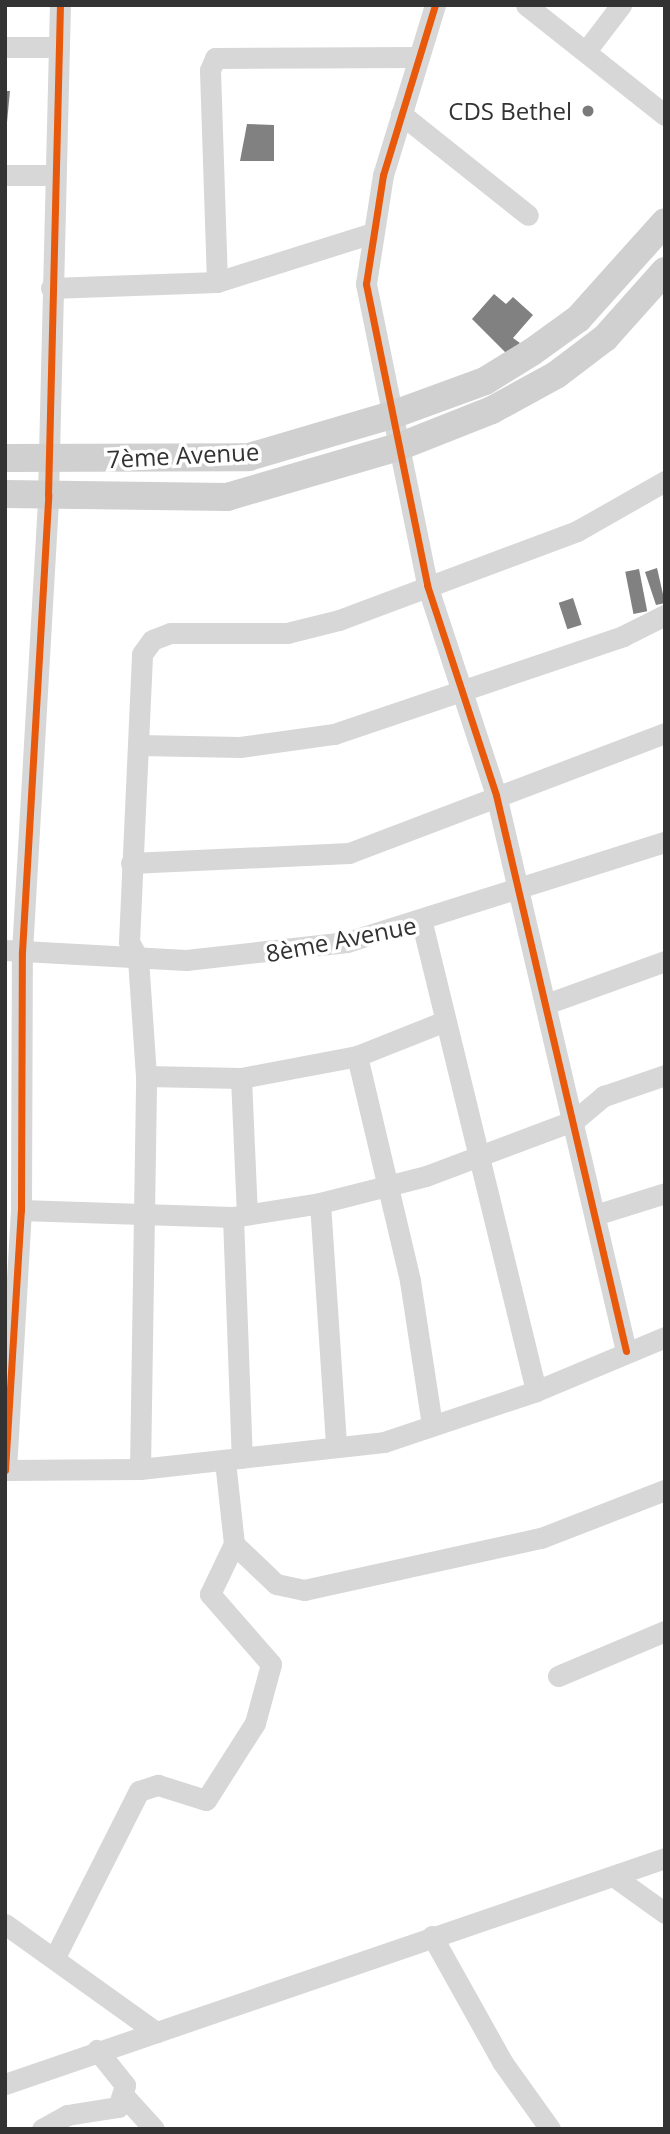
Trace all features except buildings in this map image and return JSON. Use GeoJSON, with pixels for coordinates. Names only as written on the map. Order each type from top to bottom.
{"type":"FeatureCollection","features":[{"type":"Feature","properties":{"kind":"street"},"geometry":{"type":"LineString","coordinates":[[60,5],[51,175],[48,495],[14,951],[11,1148],[21,1210],[10,1291],[6,1470],[140,1469],[384,1442],[536,1391],[665,1337]]}},
{"type":"Feature","properties":{"kind":"street"},"geometry":{"type":"LineString","coordinates":[[435,5],[417,57],[369,234],[366,284],[401,446],[427,585],[496,795],[575,1120],[626,1352]]}},
{"type":"Feature","properties":{"kind":"street"},"geometry":{"type":"LineString","coordinates":[[526,5],[665,114]]}},
{"type":"Feature","properties":{"kind":"street"},"geometry":{"type":"LineString","coordinates":[[586,51],[621,5]]}},
{"type":"Feature","properties":{"kind":"street"},"geometry":{"type":"LineString","coordinates":[[5,47],[59,47]]}},
{"type":"Feature","properties":{"kind":"street"},"geometry":{"type":"LineString","coordinates":[[217,282],[210,70],[215,58],[417,57]]}},
{"type":"Feature","properties":{"kind":"street"},"geometry":{"type":"LineString","coordinates":[[401,114],[528,215]]}},
{"type":"Feature","properties":{"kind":"street"},"geometry":{"type":"LineString","coordinates":[[5,175],[51,175]]}},
{"type":"Feature","properties":{"kind":"street","name":"7ème Avenue"},"geometry":{"type":"LineString","coordinates":[[5,458],[48,460],[249,457],[393,415],[485,380],[532,352],[578,319],[665,222]]}},
{"type":"Feature","properties":{"kind":"street"},"geometry":{"type":"LineString","coordinates":[[51,288],[217,282],[369,234]]}},
{"type":"Feature","properties":{"kind":"street","name":"7ème Avenue"},"geometry":{"type":"LineString","coordinates":[[5,494],[226,497],[268,490],[401,446],[492,410],[556,375],[605,338],[665,271]]}},
{"type":"Feature","properties":{"kind":"street"},"geometry":{"type":"LineString","coordinates":[[140,1469],[146,1076],[138,958],[129,947],[142,654],[152,640],[170,633],[287,633],[577,531],[665,481]]}},
{"type":"Feature","properties":{"kind":"street"},"geometry":{"type":"LineString","coordinates":[[139,744],[240,747],[334,734],[623,636],[665,615]]}},
{"type":"Feature","properties":{"kind":"street"},"geometry":{"type":"LineString","coordinates":[[131,863],[333,857],[665,733]]}},
{"type":"Feature","properties":{"kind":"street","name":"8ème Avenue"},"geometry":{"type":"LineString","coordinates":[[14,951],[138,958],[265,956],[422,923],[665,842]]}},
{"type":"Feature","properties":{"kind":"street"},"geometry":{"type":"LineString","coordinates":[[422,923],[481,1153],[536,1391]]}},
{"type":"Feature","properties":{"kind":"street"},"geometry":{"type":"LineString","coordinates":[[546,1004],[665,961]]}},
{"type":"Feature","properties":{"kind":"street"},"geometry":{"type":"LineString","coordinates":[[146,1076],[241,1079],[357,1055],[445,1021]]}},
{"type":"Feature","properties":{"kind":"street"},"geometry":{"type":"LineString","coordinates":[[357,1055],[410,1281],[432,1425]]}},
{"type":"Feature","properties":{"kind":"street"},"geometry":{"type":"LineString","coordinates":[[21,1210],[142,1215],[240,1215],[320,1203],[386,1187],[575,1120],[604,1096],[665,1075]]}},
{"type":"Feature","properties":{"kind":"street"},"geometry":{"type":"LineString","coordinates":[[56,1955],[139,1791],[158,1785],[206,1800],[255,1723],[271,1664],[210,1594],[234,1544],[233,1459],[241,1079]]}},
{"type":"Feature","properties":{"kind":"street"},"geometry":{"type":"LineString","coordinates":[[595,1215],[665,1193]]}},
{"type":"Feature","properties":{"kind":"street"},"geometry":{"type":"LineString","coordinates":[[320,1203],[336,1446]]}},
{"type":"Feature","properties":{"kind":"street"},"geometry":{"type":"LineString","coordinates":[[234,1544],[276,1584],[304,1590],[541,1538],[665,1490]]}},
{"type":"Feature","properties":{"kind":"street"},"geometry":{"type":"LineString","coordinates":[[558,1676],[665,1631]]}},
{"type":"Feature","properties":{"kind":"street"},"geometry":{"type":"LineString","coordinates":[[5,2084],[432,1936],[616,1878],[665,1858]]}},
{"type":"Feature","properties":{"kind":"street"},"geometry":{"type":"LineString","coordinates":[[616,1878],[665,1913]]}},
{"type":"Feature","properties":{"kind":"street"},"geometry":{"type":"LineString","coordinates":[[5,1924],[56,1955],[156,2032]]}},
{"type":"Feature","properties":{"kind":"street"},"geometry":{"type":"LineString","coordinates":[[432,1936],[503,2063],[550,2129]]}},
{"type":"Feature","properties":{"kind":"street"},"geometry":{"type":"LineString","coordinates":[[97,2050],[116,2066],[125,2097],[154,2129]]}},
{"type":"Feature","properties":{"kind":"street"},"geometry":{"type":"LineString","coordinates":[[42,2129],[67,2115],[118,2107],[125,2097]]}},
{"type":"Feature","properties":{"kind":"cycle path"},"geometry":{"type":"LineString","coordinates":[[5,1470],[21,1210],[22,952],[48,495],[60,5]]}},
{"type":"Feature","properties":{"kind":"cycle path"},"geometry":{"type":"LineString","coordinates":[[435,5],[383,175],[366,284],[427,585],[496,795],[626,1351]]}},
{"type":"Feature","properties":{"kind":"place","name":"CDS Bethel"},"geometry":{"type":"Point","coordinates":[588,111]}}]}
